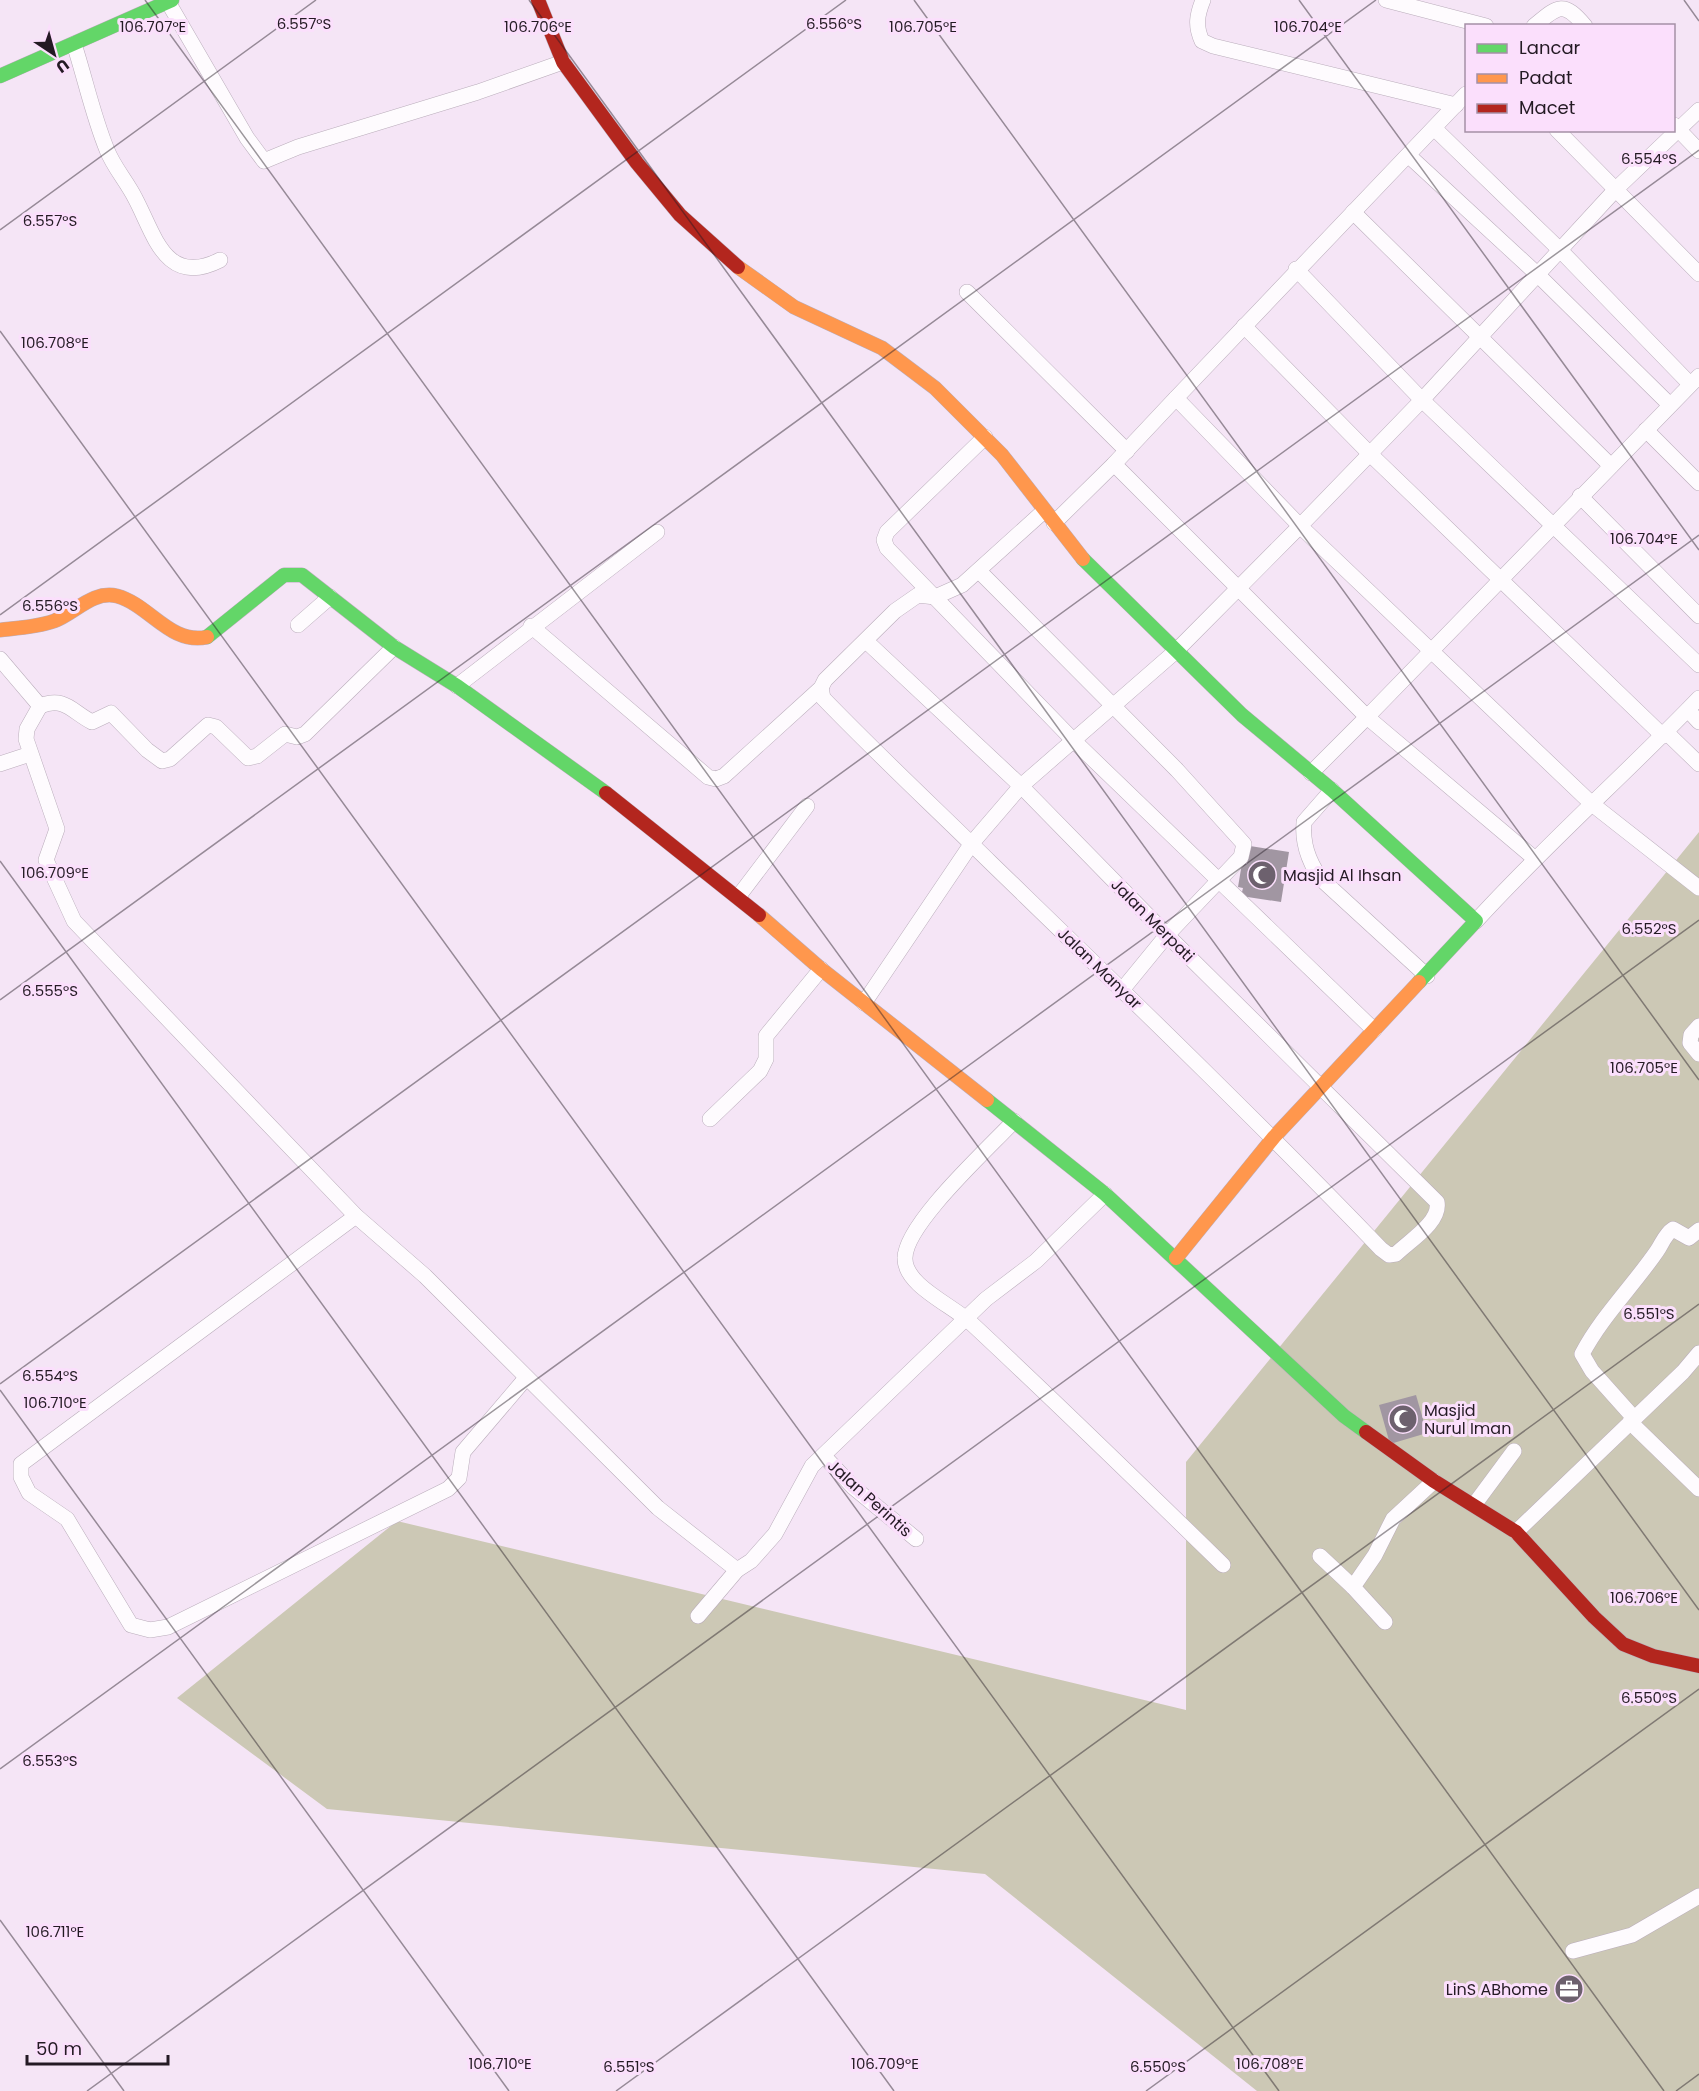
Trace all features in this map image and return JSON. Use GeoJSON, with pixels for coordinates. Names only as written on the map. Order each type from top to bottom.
{"type":"FeatureCollection","features":[{"type":"Feature","properties":{"kind":"main road"},"geometry":{"type":"LineString","coordinates":[[538,0],[563,62],[637,163],[680,215],[729,260],[794,307],[849,330],[897,358],[935,388],[985,437],[1076,552],[1176,651],[1242,715],[1332,790],[1476,921],[1428,976],[1321,1085],[1274,1137],[1176,1258]]}},
{"type":"Feature","properties":{"kind":"main road"},"geometry":{"type":"LineString","coordinates":[[0,76],[170,1]]}},
{"type":"Feature","properties":{"kind":"main road"},"geometry":{"type":"LineString","coordinates":[[0,630],[45,624],[58,620],[101,596],[115,596],[148,611],[178,636],[189,640],[201,640],[284,576],[291,573],[302,575],[394,647],[456,686],[619,803],[738,897],[821,969],[1105,1194],[1344,1416],[1434,1481],[1516,1532],[1623,1644],[1653,1656],[1699,1666]]}},
{"type":"Feature","properties":{"kind":"street"},"geometry":{"type":"LineString","coordinates":[[531,626],[708,777],[716,779],[724,776],[821,688],[825,680],[908,602],[918,596],[935,597],[962,585],[1114,464],[1296,269],[1461,100],[1213,46],[1202,41],[1197,31],[1197,16],[1203,0]]}},
{"type":"Feature","properties":{"kind":"street"},"geometry":{"type":"LineString","coordinates":[[1386,0],[1478,24]]}},
{"type":"Feature","properties":{"kind":"street"},"geometry":{"type":"LineString","coordinates":[[170,1],[247,138],[264,161],[298,147],[477,92],[563,62]]}},
{"type":"Feature","properties":{"kind":"street"},"geometry":{"type":"LineString","coordinates":[[1536,24],[1555,9],[1564,7],[1573,11],[1583,24]]}},
{"type":"Feature","properties":{"kind":"street"},"geometry":{"type":"LineString","coordinates":[[74,44],[107,152],[126,179],[154,240],[162,252],[176,262],[195,269],[220,260]]}},
{"type":"Feature","properties":{"kind":"street"},"geometry":{"type":"LineString","coordinates":[[1699,110],[1676,128],[1699,151]]}},
{"type":"Feature","properties":{"kind":"street"},"geometry":{"type":"LineString","coordinates":[[1311,773],[1432,652],[1580,496],[1695,380],[1435,129]]}},
{"type":"Feature","properties":{"kind":"street"},"geometry":{"type":"LineString","coordinates":[[1559,132],[1617,188],[1699,274]]}},
{"type":"Feature","properties":{"kind":"street"},"geometry":{"type":"LineString","coordinates":[[864,1003],[972,843],[1021,786],[1112,704],[1176,651],[1238,590],[1422,400],[1480,334],[1672,132]]}},
{"type":"Feature","properties":{"kind":"street"},"geometry":{"type":"LineString","coordinates":[[1408,154],[1537,274],[1670,405]]}},
{"type":"Feature","properties":{"kind":"street"},"geometry":{"type":"LineString","coordinates":[[1353,212],[1480,334],[1611,466]]}},
{"type":"Feature","properties":{"kind":"street"},"geometry":{"type":"LineString","coordinates":[[1296,269],[1422,400],[1699,665]]}},
{"type":"Feature","properties":{"kind":"street"},"geometry":{"type":"LineString","coordinates":[[967,292],[1127,451]]}},
{"type":"Feature","properties":{"kind":"street"},"geometry":{"type":"LineString","coordinates":[[1244,326],[1369,453],[1502,577],[1665,735],[1699,764]]}},
{"type":"Feature","properties":{"kind":"street"},"geometry":{"type":"LineString","coordinates":[[1176,398],[1300,526],[1592,804],[1699,888]]}},
{"type":"Feature","properties":{"kind":"street"},"geometry":{"type":"LineString","coordinates":[[1646,430],[1699,483]]}},
{"type":"Feature","properties":{"kind":"street"},"geometry":{"type":"LineString","coordinates":[[985,437],[887,532],[884,540],[887,549],[1072,739],[1374,1030]]}},
{"type":"Feature","properties":{"kind":"street"},"geometry":{"type":"LineString","coordinates":[[1114,464],[1367,717],[1534,858]]}},
{"type":"Feature","properties":{"kind":"street"},"geometry":{"type":"LineString","coordinates":[[1580,496],[1699,616]]}},
{"type":"Feature","properties":{"kind":"street"},"geometry":{"type":"LineString","coordinates":[[456,686],[531,626],[657,532]]}},
{"type":"Feature","properties":{"kind":"street"},"geometry":{"type":"LineString","coordinates":[[980,571],[1242,839],[1244,848],[1241,857],[1167,935],[1122,990]]}},
{"type":"Feature","properties":{"kind":"street"},"geometry":{"type":"LineString","coordinates":[[297,625],[330,597]]}},
{"type":"Feature","properties":{"kind":"street","name":"Jalan Merpati"},"geometry":{"type":"LineString","coordinates":[[866,641],[1021,786],[1167,935],[1437,1202],[1438,1209],[1435,1217],[1396,1254],[1389,1255],[1381,1249]]}},
{"type":"Feature","properties":{"kind":"street"},"geometry":{"type":"LineString","coordinates":[[394,647],[305,734],[297,737],[285,734],[257,756],[248,758],[216,727],[208,725],[170,759],[162,761],[147,750],[111,713],[92,722],[75,707],[52,701],[40,706],[25,734],[57,829],[46,860],[74,921],[356,1216],[425,1276],[658,1508],[736,1570]]}},
{"type":"Feature","properties":{"kind":"street"},"geometry":{"type":"LineString","coordinates":[[0,659],[40,706]]}},
{"type":"Feature","properties":{"kind":"street","name":"Jalan Manyar"},"geometry":{"type":"LineString","coordinates":[[821,688],[823,698],[890,768],[972,843],[1274,1137],[1381,1249]]}},
{"type":"Feature","properties":{"kind":"street"},"geometry":{"type":"LineString","coordinates":[[1476,921],[1534,858],[1665,735],[1699,698]]}},
{"type":"Feature","properties":{"kind":"street"},"geometry":{"type":"LineString","coordinates":[[1688,710],[1699,722]]}},
{"type":"Feature","properties":{"kind":"street"},"geometry":{"type":"LineString","coordinates":[[0,764],[30,754]]}},
{"type":"Feature","properties":{"kind":"street"},"geometry":{"type":"LineString","coordinates":[[1332,790],[1304,822],[1306,851],[1313,867],[1320,878],[1428,976]]}},
{"type":"Feature","properties":{"kind":"street"},"geometry":{"type":"LineString","coordinates":[[738,897],[807,806]]}},
{"type":"Feature","properties":{"kind":"street"},"geometry":{"type":"LineString","coordinates":[[711,1119],[760,1071],[766,1059],[766,1036],[821,969]]}},
{"type":"Feature","properties":{"kind":"street"},"geometry":{"type":"LineString","coordinates":[[1699,1026],[1690,1035],[1690,1043],[1699,1054]]}},
{"type":"Feature","properties":{"kind":"street"},"geometry":{"type":"LineString","coordinates":[[1014,1121],[924,1218],[906,1244],[904,1261],[911,1279],[966,1318],[1223,1565]]}},
{"type":"Feature","properties":{"kind":"street"},"geometry":{"type":"LineString","coordinates":[[698,1616],[736,1570],[751,1561],[775,1534],[802,1480],[812,1466],[986,1299],[1036,1261],[1105,1194]]}},
{"type":"Feature","properties":{"kind":"street"},"geometry":{"type":"LineString","coordinates":[[356,1216],[21,1464],[21,1477],[29,1493],[67,1519],[131,1625],[150,1630],[168,1627],[448,1490],[459,1478],[463,1452],[526,1378]]}},
{"type":"Feature","properties":{"kind":"street"},"geometry":{"type":"LineString","coordinates":[[1699,1230],[1689,1238],[1672,1229],[1668,1231],[1658,1250],[1591,1337],[1582,1354],[1583,1360],[1632,1420],[1699,1488]]}},
{"type":"Feature","properties":{"kind":"street"},"geometry":{"type":"LineString","coordinates":[[1516,1532],[1683,1372],[1699,1353]]}},
{"type":"Feature","properties":{"kind":"street"},"geometry":{"type":"LineString","coordinates":[[1474,1505],[1514,1451]]}},
{"type":"Feature","properties":{"kind":"street","name":"Jalan Perintis"},"geometry":{"type":"LineString","coordinates":[[824,1456],[854,1487],[916,1539]]}},
{"type":"Feature","properties":{"kind":"street"},"geometry":{"type":"LineString","coordinates":[[1353,1587],[1375,1555],[1393,1519],[1434,1481]]}},
{"type":"Feature","properties":{"kind":"street"},"geometry":{"type":"LineString","coordinates":[[1320,1556],[1385,1622]]}},
{"type":"Feature","properties":{"kind":"street"},"geometry":{"type":"LineString","coordinates":[[1573,1951],[1632,1935],[1699,1896]]}},
{"type":"Feature","properties":{"kind":"shaded area"},"geometry":{"type":"Polygon","coordinates":[[[1699,832],[1699,2091],[1257,2091],[985,1874],[327,1809],[177,1698],[397,1521],[1186,1710],[1186,1462],[1699,832]]]}},
{"type":"Feature","properties":{"kind":"building","name":"Masjid Al Ihsan"},"geometry":{"type":"Polygon","coordinates":[[[1250,846],[1289,852],[1281,902],[1241,896],[1243,888],[1238,887],[1242,863],[1247,864],[1250,846]]]}},
{"type":"Feature","properties":{"kind":"building","name":"Masjid Nurul Iman"},"geometry":{"type":"Polygon","coordinates":[[[1416,1395],[1427,1433],[1390,1444],[1379,1405],[1416,1395]]]}},
{"type":"Feature","properties":{"kind":"traffic: fast"},"geometry":{"type":"LineString","coordinates":[[0,76],[172,0]]}},
{"type":"Feature","properties":{"kind":"traffic: fast"},"geometry":{"type":"LineString","coordinates":[[1083,559],[1242,715],[1332,790],[1476,921],[1419,982]]}},
{"type":"Feature","properties":{"kind":"traffic: fast"},"geometry":{"type":"LineString","coordinates":[[207,637],[284,575],[302,575],[394,647],[457,686],[606,793]]}},
{"type":"Feature","properties":{"kind":"traffic: fast"},"geometry":{"type":"LineString","coordinates":[[987,1100],[1105,1194],[1344,1416],[1366,1432]]}},
{"type":"Feature","properties":{"kind":"traffic: slow"},"geometry":{"type":"LineString","coordinates":[[738,267],[794,307],[882,348],[935,388],[1002,455],[1083,559]]}},
{"type":"Feature","properties":{"kind":"traffic: slow"},"geometry":{"type":"LineString","coordinates":[[0,630],[54,621],[92,599],[108,595],[129,601],[182,635],[194,638],[207,637]]}},
{"type":"Feature","properties":{"kind":"traffic: slow"},"geometry":{"type":"LineString","coordinates":[[759,915],[821,969],[987,1100]]}},
{"type":"Feature","properties":{"kind":"traffic: slow"},"geometry":{"type":"LineString","coordinates":[[1176,1258],[1274,1137],[1419,982]]}},
{"type":"Feature","properties":{"kind":"traffic: jam"},"geometry":{"type":"LineString","coordinates":[[538,0],[563,62],[637,163],[680,215],[738,267]]}},
{"type":"Feature","properties":{"kind":"traffic: jam"},"geometry":{"type":"LineString","coordinates":[[606,793],[759,915]]}},
{"type":"Feature","properties":{"kind":"traffic: jam"},"geometry":{"type":"LineString","coordinates":[[1366,1432],[1434,1481],[1516,1532],[1594,1617],[1623,1644],[1653,1656],[1699,1666]]}},
{"type":"Feature","properties":{"kind":"place","name":"Masjid Al Ihsan"},"geometry":{"type":"Point","coordinates":[1262,875]}},
{"type":"Feature","properties":{"kind":"place","name":"Masjid Nurul Iman"},"geometry":{"type":"Point","coordinates":[1403,1419]}},
{"type":"Feature","properties":{"kind":"place","name":"LinS ABhome"},"geometry":{"type":"Point","coordinates":[1569,1989]}}]}
